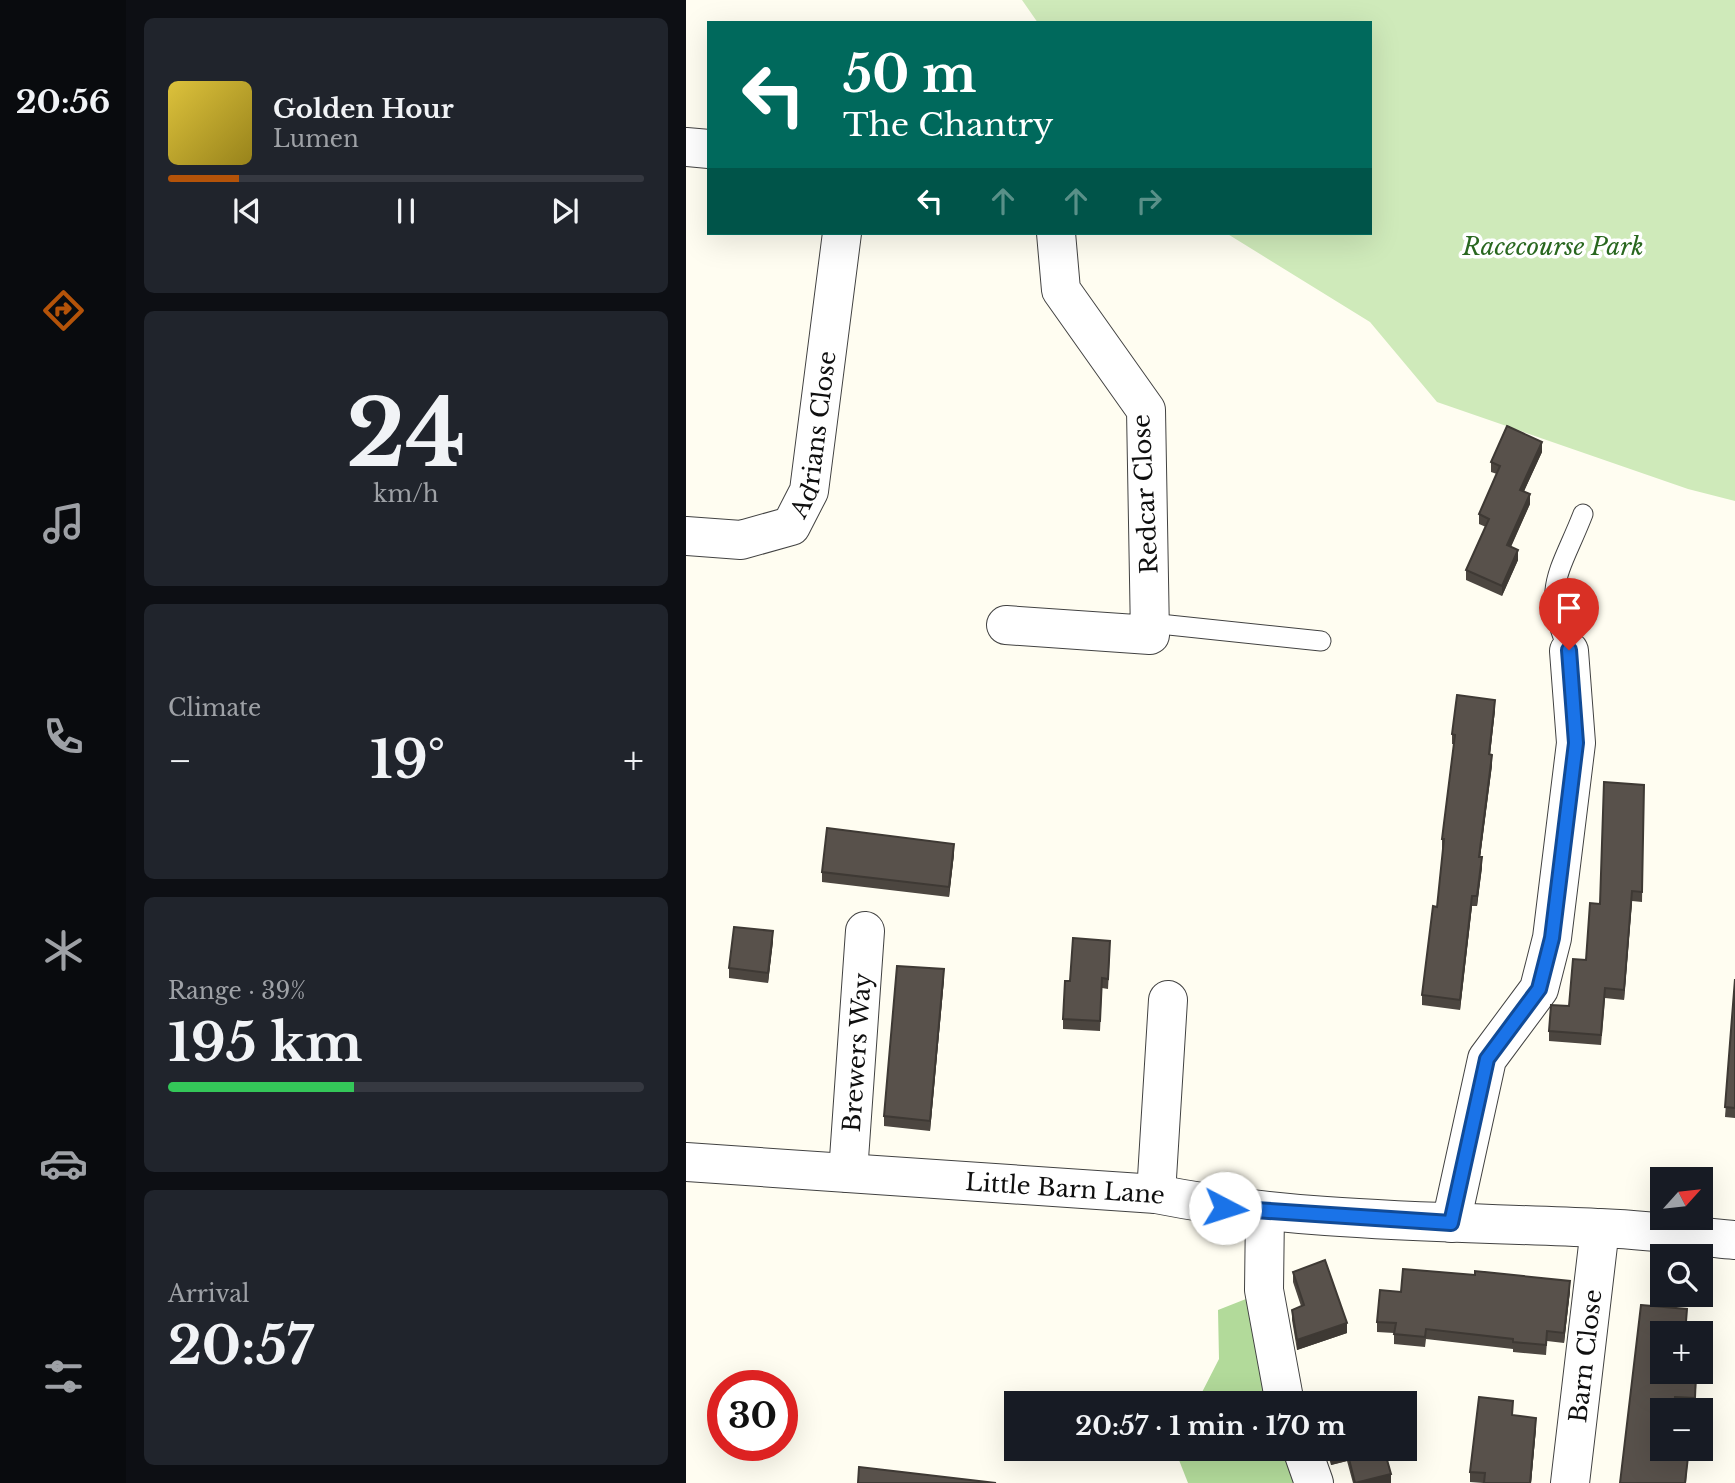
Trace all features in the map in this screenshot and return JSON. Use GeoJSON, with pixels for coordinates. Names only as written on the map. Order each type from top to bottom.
{"type":"FeatureCollection","features":[{"type":"Feature","properties":{"kind":"street"},"geometry":{"type":"LineString","coordinates":[[686,147],[707,149]]}},
{"type":"Feature","properties":{"kind":"street","name":"Adrians Close"},"geometry":{"type":"LineString","coordinates":[[686,536],[741,540],[790,526],[809,491],[842,235]]}},
{"type":"Feature","properties":{"kind":"street","name":"Redcar Close"},"geometry":{"type":"LineString","coordinates":[[1056,235],[1061,290],[1146,410],[1150,623]]}},
{"type":"Feature","properties":{"kind":"street"},"geometry":{"type":"LineString","coordinates":[[1006,625],[1150,635],[1150,623]]}},
{"type":"Feature","properties":{"kind":"street"},"geometry":{"type":"LineString","coordinates":[[1451,1223],[1487,1059],[1539,989],[1552,938],[1576,743],[1569,650]]}},
{"type":"Feature","properties":{"kind":"street","name":"Brewers Way"},"geometry":{"type":"LineString","coordinates":[[848,1173],[865,932]]}},
{"type":"Feature","properties":{"kind":"street"},"geometry":{"type":"LineString","coordinates":[[1156,1194],[1168,1000]]}},
{"type":"Feature","properties":{"kind":"street","name":"Little Barn Lane"},"geometry":{"type":"LineString","coordinates":[[686,1162],[1156,1194],[1225,1208],[1265,1211],[1451,1223],[1600,1228],[1735,1240]]}},
{"type":"Feature","properties":{"kind":"street"},"geometry":{"type":"LineString","coordinates":[[1265,1211],[1264,1290],[1283,1391]]}},
{"type":"Feature","properties":{"kind":"street","name":"Barn Close"},"geometry":{"type":"LineString","coordinates":[[1570,1483],[1600,1228]]}},
{"type":"Feature","properties":{"kind":"street"},"geometry":{"type":"LineString","coordinates":[[1306,1461],[1314,1483]]}},
{"type":"Feature","properties":{"kind":"lane"},"geometry":{"type":"LineString","coordinates":[[1569,650],[1556,623],[1552,589],[1583,514]]}},
{"type":"Feature","properties":{"kind":"lane"},"geometry":{"type":"LineString","coordinates":[[1150,623],[1321,641]]}},
{"type":"Feature","properties":{"kind":"green space","name":"Racecourse Park"},"geometry":{"type":"Polygon","coordinates":[[[1022,0],[1735,0],[1735,501],[1688,489],[1437,402],[1370,322],[1229,235],[1372,235],[1372,21],[1037,21],[1022,0]]]}},
{"type":"Feature","properties":{"kind":"green space"},"geometry":{"type":"Polygon","coordinates":[[[1251,1297],[1273,1391],[1203,1391],[1219,1359],[1218,1310],[1251,1297]]]}},
{"type":"Feature","properties":{"kind":"green space"},"geometry":{"type":"Polygon","coordinates":[[[1179,1461],[1295,1461],[1304,1483],[1188,1483],[1179,1461]]]}},
{"type":"Feature","properties":{"kind":"building"},"geometry":{"type":"Polygon","coordinates":[[[1507,426],[1542,442],[1520,490],[1530,494],[1507,545],[1518,550],[1502,586],[1466,570],[1489,519],[1479,514],[1500,466],[1491,462],[1507,426]]]}},
{"type":"Feature","properties":{"kind":"building"},"geometry":{"type":"Polygon","coordinates":[[[1457,695],[1495,700],[1489,754],[1492,755],[1479,857],[1482,857],[1477,896],[1472,896],[1460,1000],[1422,995],[1433,906],[1437,907],[1457,695]]]}},
{"type":"Feature","properties":{"kind":"building"},"geometry":{"type":"Polygon","coordinates":[[[1604,782],[1644,785],[1642,892],[1632,891],[1624,990],[1605,988],[1601,1035],[1549,1031],[1551,1005],[1569,1006],[1573,959],[1586,960],[1590,903],[1600,904],[1604,782]]]}},
{"type":"Feature","properties":{"kind":"building"},"geometry":{"type":"Polygon","coordinates":[[[827,828],[954,844],[949,887],[822,872],[827,828]]]}},
{"type":"Feature","properties":{"kind":"building"},"geometry":{"type":"Polygon","coordinates":[[[734,927],[773,931],[768,973],[729,968],[734,927]]]}},
{"type":"Feature","properties":{"kind":"building"},"geometry":{"type":"Polygon","coordinates":[[[1073,938],[1110,941],[1108,979],[1102,978],[1100,1021],[1063,1019],[1065,981],[1070,981],[1073,938]]]}},
{"type":"Feature","properties":{"kind":"building"},"geometry":{"type":"Polygon","coordinates":[[[897,966],[944,969],[930,1121],[884,1116],[897,966]]]}},
{"type":"Feature","properties":{"kind":"building"},"geometry":{"type":"Polygon","coordinates":[[[1735,979],[1735,1108],[1725,1107],[1735,979]]]}},
{"type":"Feature","properties":{"kind":"building"},"geometry":{"type":"Polygon","coordinates":[[[1325,1260],[1347,1323],[1297,1340],[1292,1310],[1304,1305],[1293,1272],[1325,1260]]]}},
{"type":"Feature","properties":{"kind":"building"},"geometry":{"type":"Polygon","coordinates":[[[1403,1269],[1475,1275],[1475,1271],[1570,1281],[1564,1333],[1547,1331],[1546,1345],[1426,1329],[1425,1337],[1394,1334],[1396,1323],[1377,1322],[1380,1290],[1401,1292],[1403,1269]]]}},
{"type":"Feature","properties":{"kind":"building"},"geometry":{"type":"Polygon","coordinates":[[[1641,1305],[1687,1309],[1686,1321],[1650,1321],[1650,1384],[1696,1384],[1695,1398],[1650,1398],[1650,1461],[1688,1461],[1685,1483],[1620,1483],[1641,1305]]]}},
{"type":"Feature","properties":{"kind":"building"},"geometry":{"type":"Polygon","coordinates":[[[1479,1397],[1513,1401],[1512,1415],[1536,1418],[1530,1483],[1484,1483],[1485,1473],[1470,1472],[1479,1397]]]}},
{"type":"Feature","properties":{"kind":"building"},"geometry":{"type":"Polygon","coordinates":[[[1350,1461],[1387,1461],[1391,1474],[1355,1483],[1350,1461]]]}},
{"type":"Feature","properties":{"kind":"building"},"geometry":{"type":"Polygon","coordinates":[[[859,1467],[996,1483],[858,1483],[859,1467]]]}},
{"type":"Feature","properties":{"kind":"route"},"geometry":{"type":"LineString","coordinates":[[1225,1208],[1451,1223],[1487,1059],[1539,989],[1552,938],[1576,743],[1569,650]]}}]}
